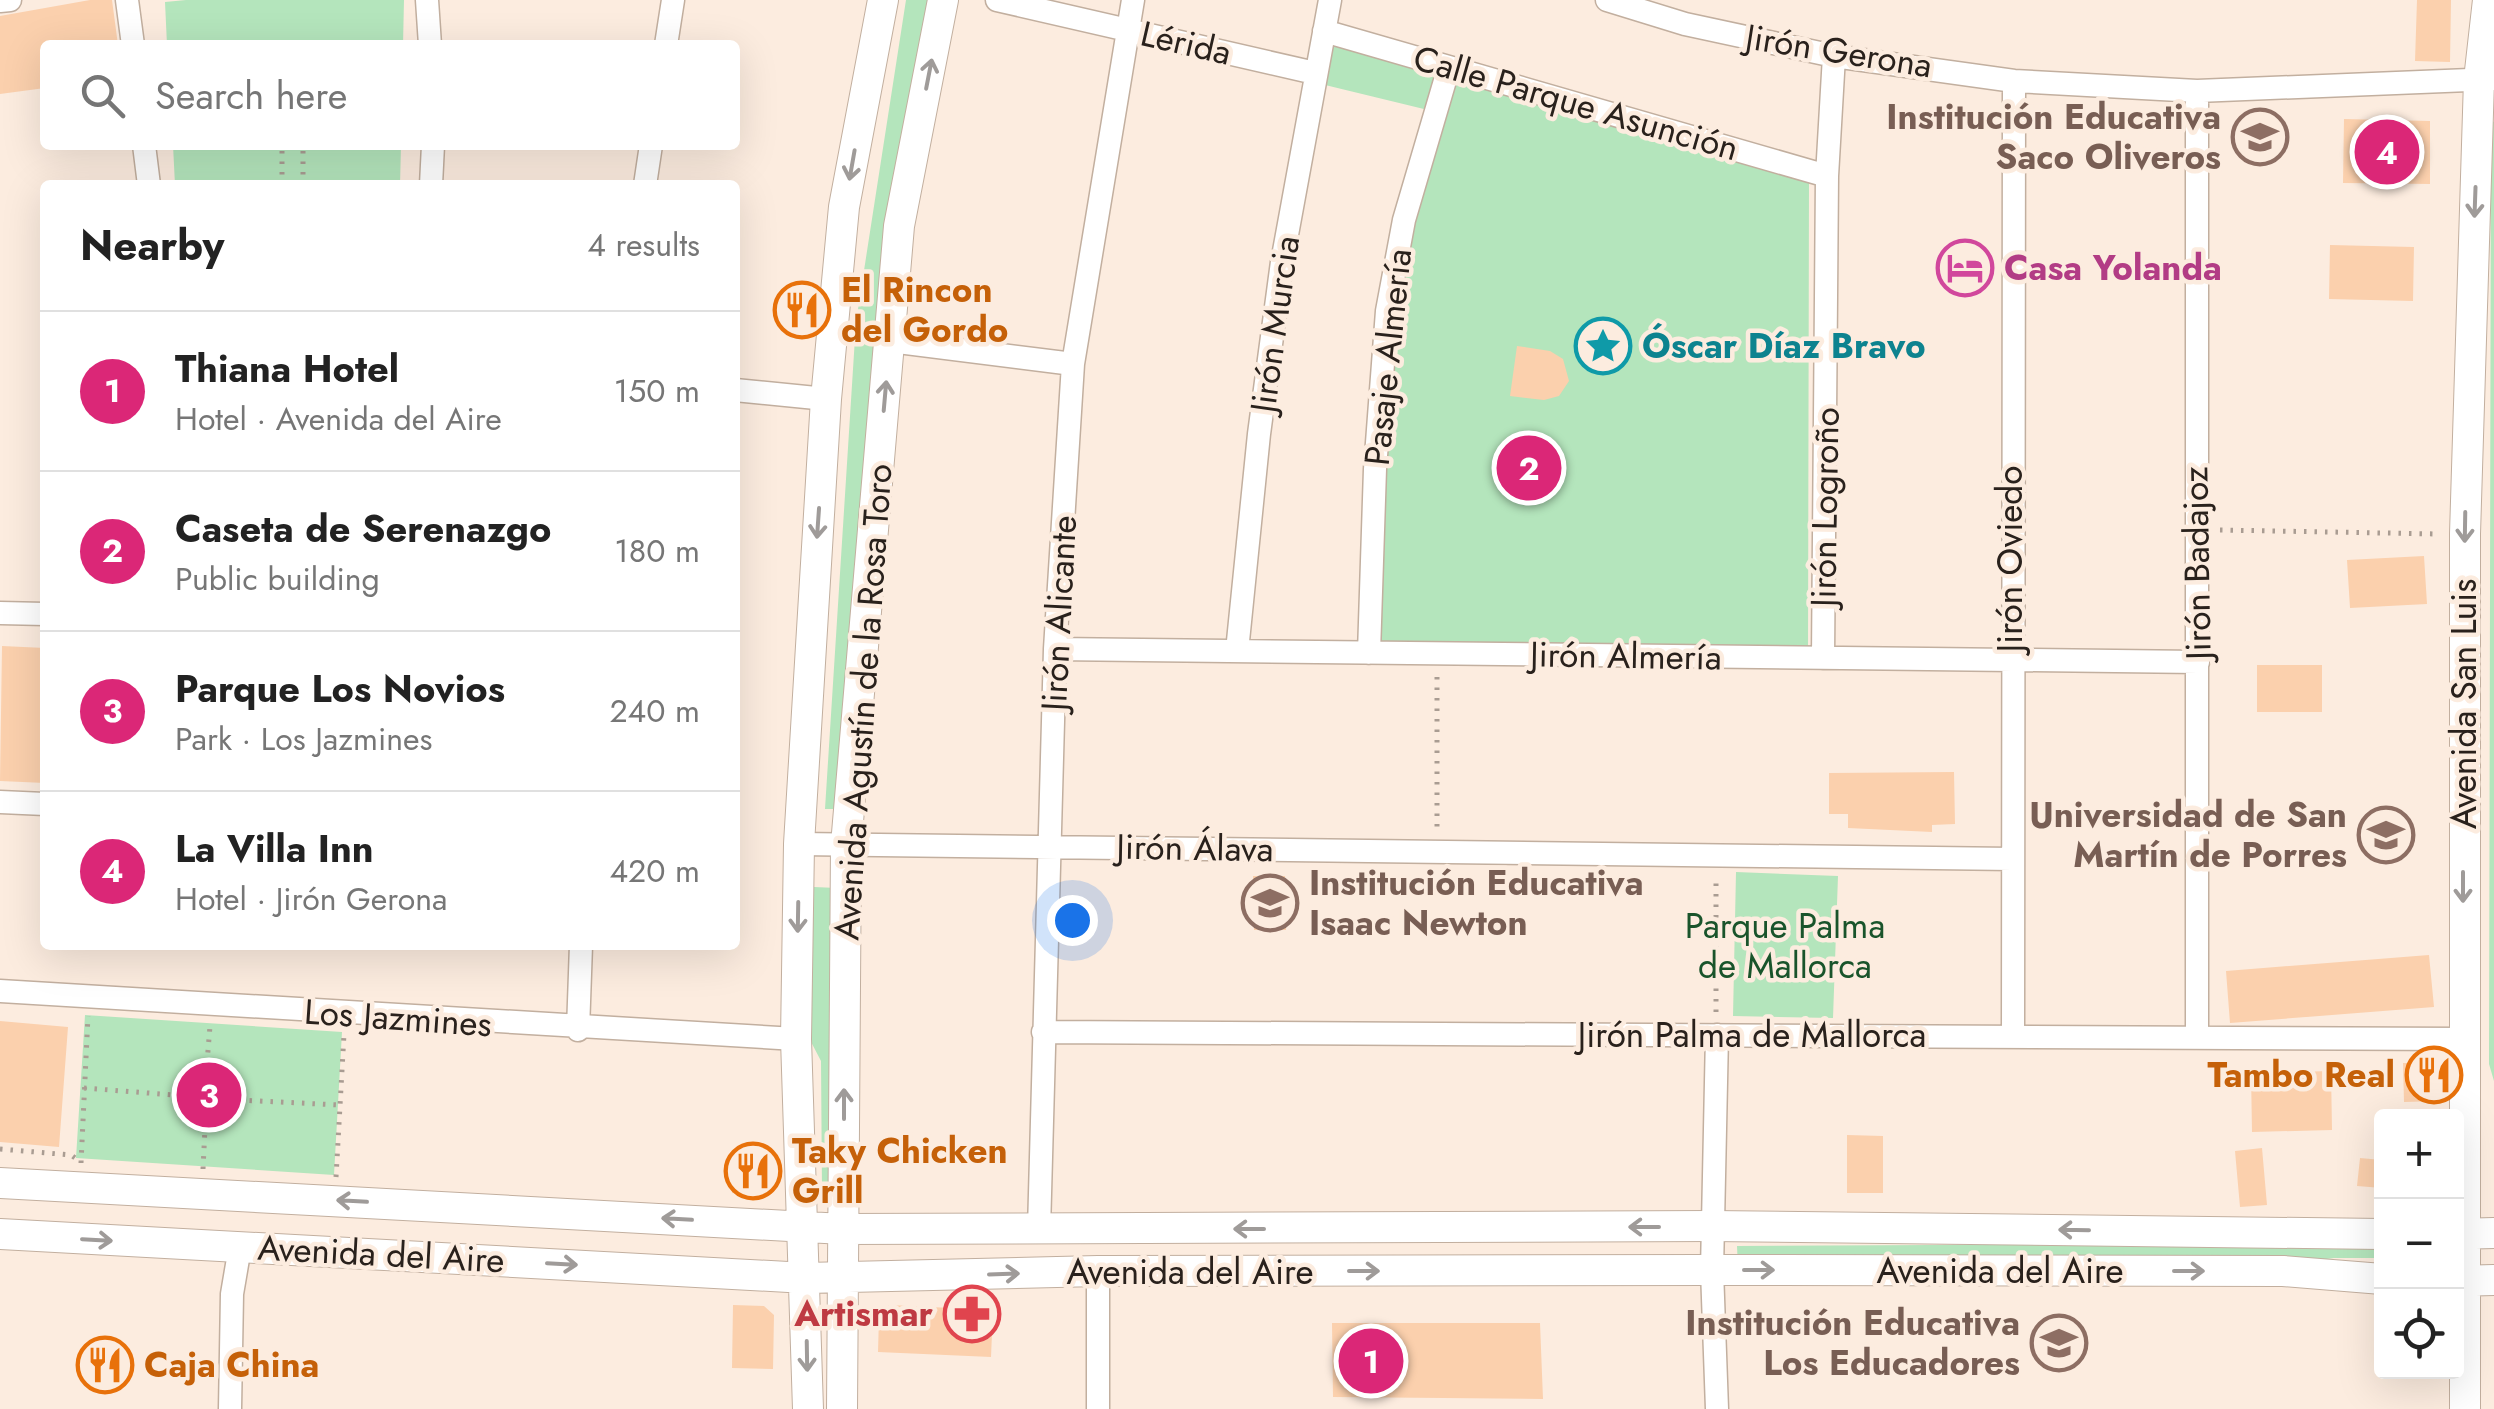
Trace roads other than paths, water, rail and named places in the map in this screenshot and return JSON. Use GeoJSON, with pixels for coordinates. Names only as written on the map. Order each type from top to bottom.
{"type":"FeatureCollection","features":[{"type":"Feature","properties":{"kind":"main road","name":"Avenida Agustín de la Rosa Toro"},"geometry":{"type":"LineString","coordinates":[[808,1409],[796,1039],[798,844],[826,399],[844,207],[883,0]]}},
{"type":"Feature","properties":{"kind":"main road","name":"Avenida Agustín de la Rosa Toro"},"geometry":{"type":"LineString","coordinates":[[842,1409],[845,1277],[858,1229],[846,844],[900,226],[943,0]]}},
{"type":"Feature","properties":{"kind":"main road","name":"Avenida San Luis"},"geometry":{"type":"LineString","coordinates":[[2460,1199],[2464,534],[2488,0]]}},
{"type":"Feature","properties":{"kind":"main road","name":"Avenida del Aire"},"geometry":{"type":"LineString","coordinates":[[0,1183],[858,1229],[1712,1226],[2374,1234]]}},
{"type":"Feature","properties":{"kind":"main road"},"geometry":{"type":"LineString","coordinates":[[228,1194],[239,1219],[232,1247]]}},
{"type":"Feature","properties":{"kind":"main road","name":"Avenida del Aire"},"geometry":{"type":"LineString","coordinates":[[0,1234],[806,1278],[1098,1271],[1712,1270],[2283,1272],[2374,1278]]}},
{"type":"Feature","properties":{"kind":"main road"},"geometry":{"type":"LineString","coordinates":[[2464,1234],[2494,1234]]}},
{"type":"Feature","properties":{"kind":"main road","name":"Avenida San Luis"},"geometry":{"type":"LineString","coordinates":[[2464,1250],[2472,1281],[2465,1409]]}},
{"type":"Feature","properties":{"kind":"street"},"geometry":{"type":"LineString","coordinates":[[0,2],[10,0]]}},
{"type":"Feature","properties":{"kind":"street"},"geometry":{"type":"LineString","coordinates":[[127,0],[131,40]]}},
{"type":"Feature","properties":{"kind":"street"},"geometry":{"type":"LineString","coordinates":[[428,0],[430,40]]}},
{"type":"Feature","properties":{"kind":"street"},"geometry":{"type":"LineString","coordinates":[[667,40],[672,0]]}},
{"type":"Feature","properties":{"kind":"street","name":"Lérida"},"geometry":{"type":"LineString","coordinates":[[997,0],[1315,72]]}},
{"type":"Feature","properties":{"kind":"street","name":"Jirón Alicante"},"geometry":{"type":"LineString","coordinates":[[1039,1230],[1054,649],[1074,364],[1126,30],[1134,0]]}},
{"type":"Feature","properties":{"kind":"street","name":"Jirón Murcia"},"geometry":{"type":"LineString","coordinates":[[1237,651],[1261,415],[1330,0]]}},
{"type":"Feature","properties":{"kind":"street","name":"Jirón Gerona"},"geometry":{"type":"LineString","coordinates":[[1607,0],[1685,24],[1834,56],[2014,81],[2196,90],[2486,80]]}},
{"type":"Feature","properties":{"kind":"street","name":"Calle Parque Asunción"},"geometry":{"type":"LineString","coordinates":[[1324,30],[1827,176]]}},
{"type":"Feature","properties":{"kind":"street","name":"Jirón Logroño"},"geometry":{"type":"LineString","coordinates":[[1823,658],[1827,176],[1834,56]]}},
{"type":"Feature","properties":{"kind":"street","name":"Pasaje Almería"},"geometry":{"type":"LineString","coordinates":[[1369,653],[1375,469],[1388,311],[1404,220],[1450,67]]}},
{"type":"Feature","properties":{"kind":"street","name":"Jirón Oviedo"},"geometry":{"type":"LineString","coordinates":[[2013,1037],[2010,660],[2014,81]]}},
{"type":"Feature","properties":{"kind":"street","name":"Jirón Badajoz"},"geometry":{"type":"LineString","coordinates":[[2196,90],[2197,1036]]}},
{"type":"Feature","properties":{"kind":"street"},"geometry":{"type":"LineString","coordinates":[[145,150],[148,180]]}},
{"type":"Feature","properties":{"kind":"street"},"geometry":{"type":"LineString","coordinates":[[431,180],[433,150]]}},
{"type":"Feature","properties":{"kind":"street"},"geometry":{"type":"LineString","coordinates":[[646,180],[650,150]]}},
{"type":"Feature","properties":{"kind":"street"},"geometry":{"type":"LineString","coordinates":[[890,341],[1074,364]]}},
{"type":"Feature","properties":{"kind":"street"},"geometry":{"type":"LineString","coordinates":[[740,390],[826,399]]}},
{"type":"Feature","properties":{"kind":"street"},"geometry":{"type":"LineString","coordinates":[[0,613],[40,614]]}},
{"type":"Feature","properties":{"kind":"street","name":"Jirón Almería"},"geometry":{"type":"LineString","coordinates":[[1054,649],[2198,662]]}},
{"type":"Feature","properties":{"kind":"street"},"geometry":{"type":"LineString","coordinates":[[0,802],[40,804]]}},
{"type":"Feature","properties":{"kind":"street","name":"Jirón Álava"},"geometry":{"type":"LineString","coordinates":[[798,844],[1050,844],[1438,854],[2012,859]]}},
{"type":"Feature","properties":{"kind":"street"},"geometry":{"type":"LineString","coordinates":[[578,1030],[581,950]]}},
{"type":"Feature","properties":{"kind":"street","name":"Los Jazmines"},"geometry":{"type":"LineString","coordinates":[[0,991],[578,1030],[796,1039]]}},
{"type":"Feature","properties":{"kind":"street","name":"Jirón Palma de Mallorca"},"geometry":{"type":"LineString","coordinates":[[1044,1032],[2462,1038]]}},
{"type":"Feature","properties":{"kind":"street"},"geometry":{"type":"LineString","coordinates":[[1716,1409],[1712,1226],[1718,1035]]}},
{"type":"Feature","properties":{"kind":"street"},"geometry":{"type":"LineString","coordinates":[[230,1409],[232,1247]]}},
{"type":"Feature","properties":{"kind":"street"},"geometry":{"type":"LineString","coordinates":[[1098,1271],[1098,1409]]}},
{"type":"Feature","properties":{"kind":"place","name":"Institución Educativa Saco Oliveros"},"geometry":{"type":"Point","coordinates":[2260,137]}},
{"type":"Feature","properties":{"kind":"place","name":"La Villa Inn"},"geometry":{"type":"Point","coordinates":[2387,152]}},
{"type":"Feature","properties":{"kind":"place","name":"Casa Yolanda"},"geometry":{"type":"Point","coordinates":[1965,268]}},
{"type":"Feature","properties":{"kind":"place","name":"El Rincon del Gordo"},"geometry":{"type":"Point","coordinates":[802,310]}},
{"type":"Feature","properties":{"kind":"place","name":"Óscar Díaz Bravo"},"geometry":{"type":"Point","coordinates":[1603,346]}},
{"type":"Feature","properties":{"kind":"place","name":"Caseta de Serenazgo"},"geometry":{"type":"Point","coordinates":[1529,468]}},
{"type":"Feature","properties":{"kind":"place","name":"Universidad de San Martín de Porres"},"geometry":{"type":"Point","coordinates":[2386,835]}},
{"type":"Feature","properties":{"kind":"place","name":"Institución Educativa Isaac Newton"},"geometry":{"type":"Point","coordinates":[1270,903]}},
{"type":"Feature","properties":{"kind":"place","name":"Tambo Real"},"geometry":{"type":"Point","coordinates":[2434,1075]}},
{"type":"Feature","properties":{"kind":"place","name":"Parque Los Novios"},"geometry":{"type":"Point","coordinates":[209,1095]}},
{"type":"Feature","properties":{"kind":"place","name":"Taky Chicken Grill"},"geometry":{"type":"Point","coordinates":[753,1171]}},
{"type":"Feature","properties":{"kind":"place","name":"Artismar"},"geometry":{"type":"Point","coordinates":[972,1314]}},
{"type":"Feature","properties":{"kind":"place","name":"Institución Educativa Los Educadores"},"geometry":{"type":"Point","coordinates":[2059,1343]}},
{"type":"Feature","properties":{"kind":"place","name":"Thiana Hotel"},"geometry":{"type":"Point","coordinates":[1371,1361]}},
{"type":"Feature","properties":{"kind":"place","name":"Caja China"},"geometry":{"type":"Point","coordinates":[105,1365]}},
{"type":"Feature","properties":{"kind":"park label","name":"Parque Palma de Mallorca"},"geometry":{"type":"Point","coordinates":[1785,946]}}]}
